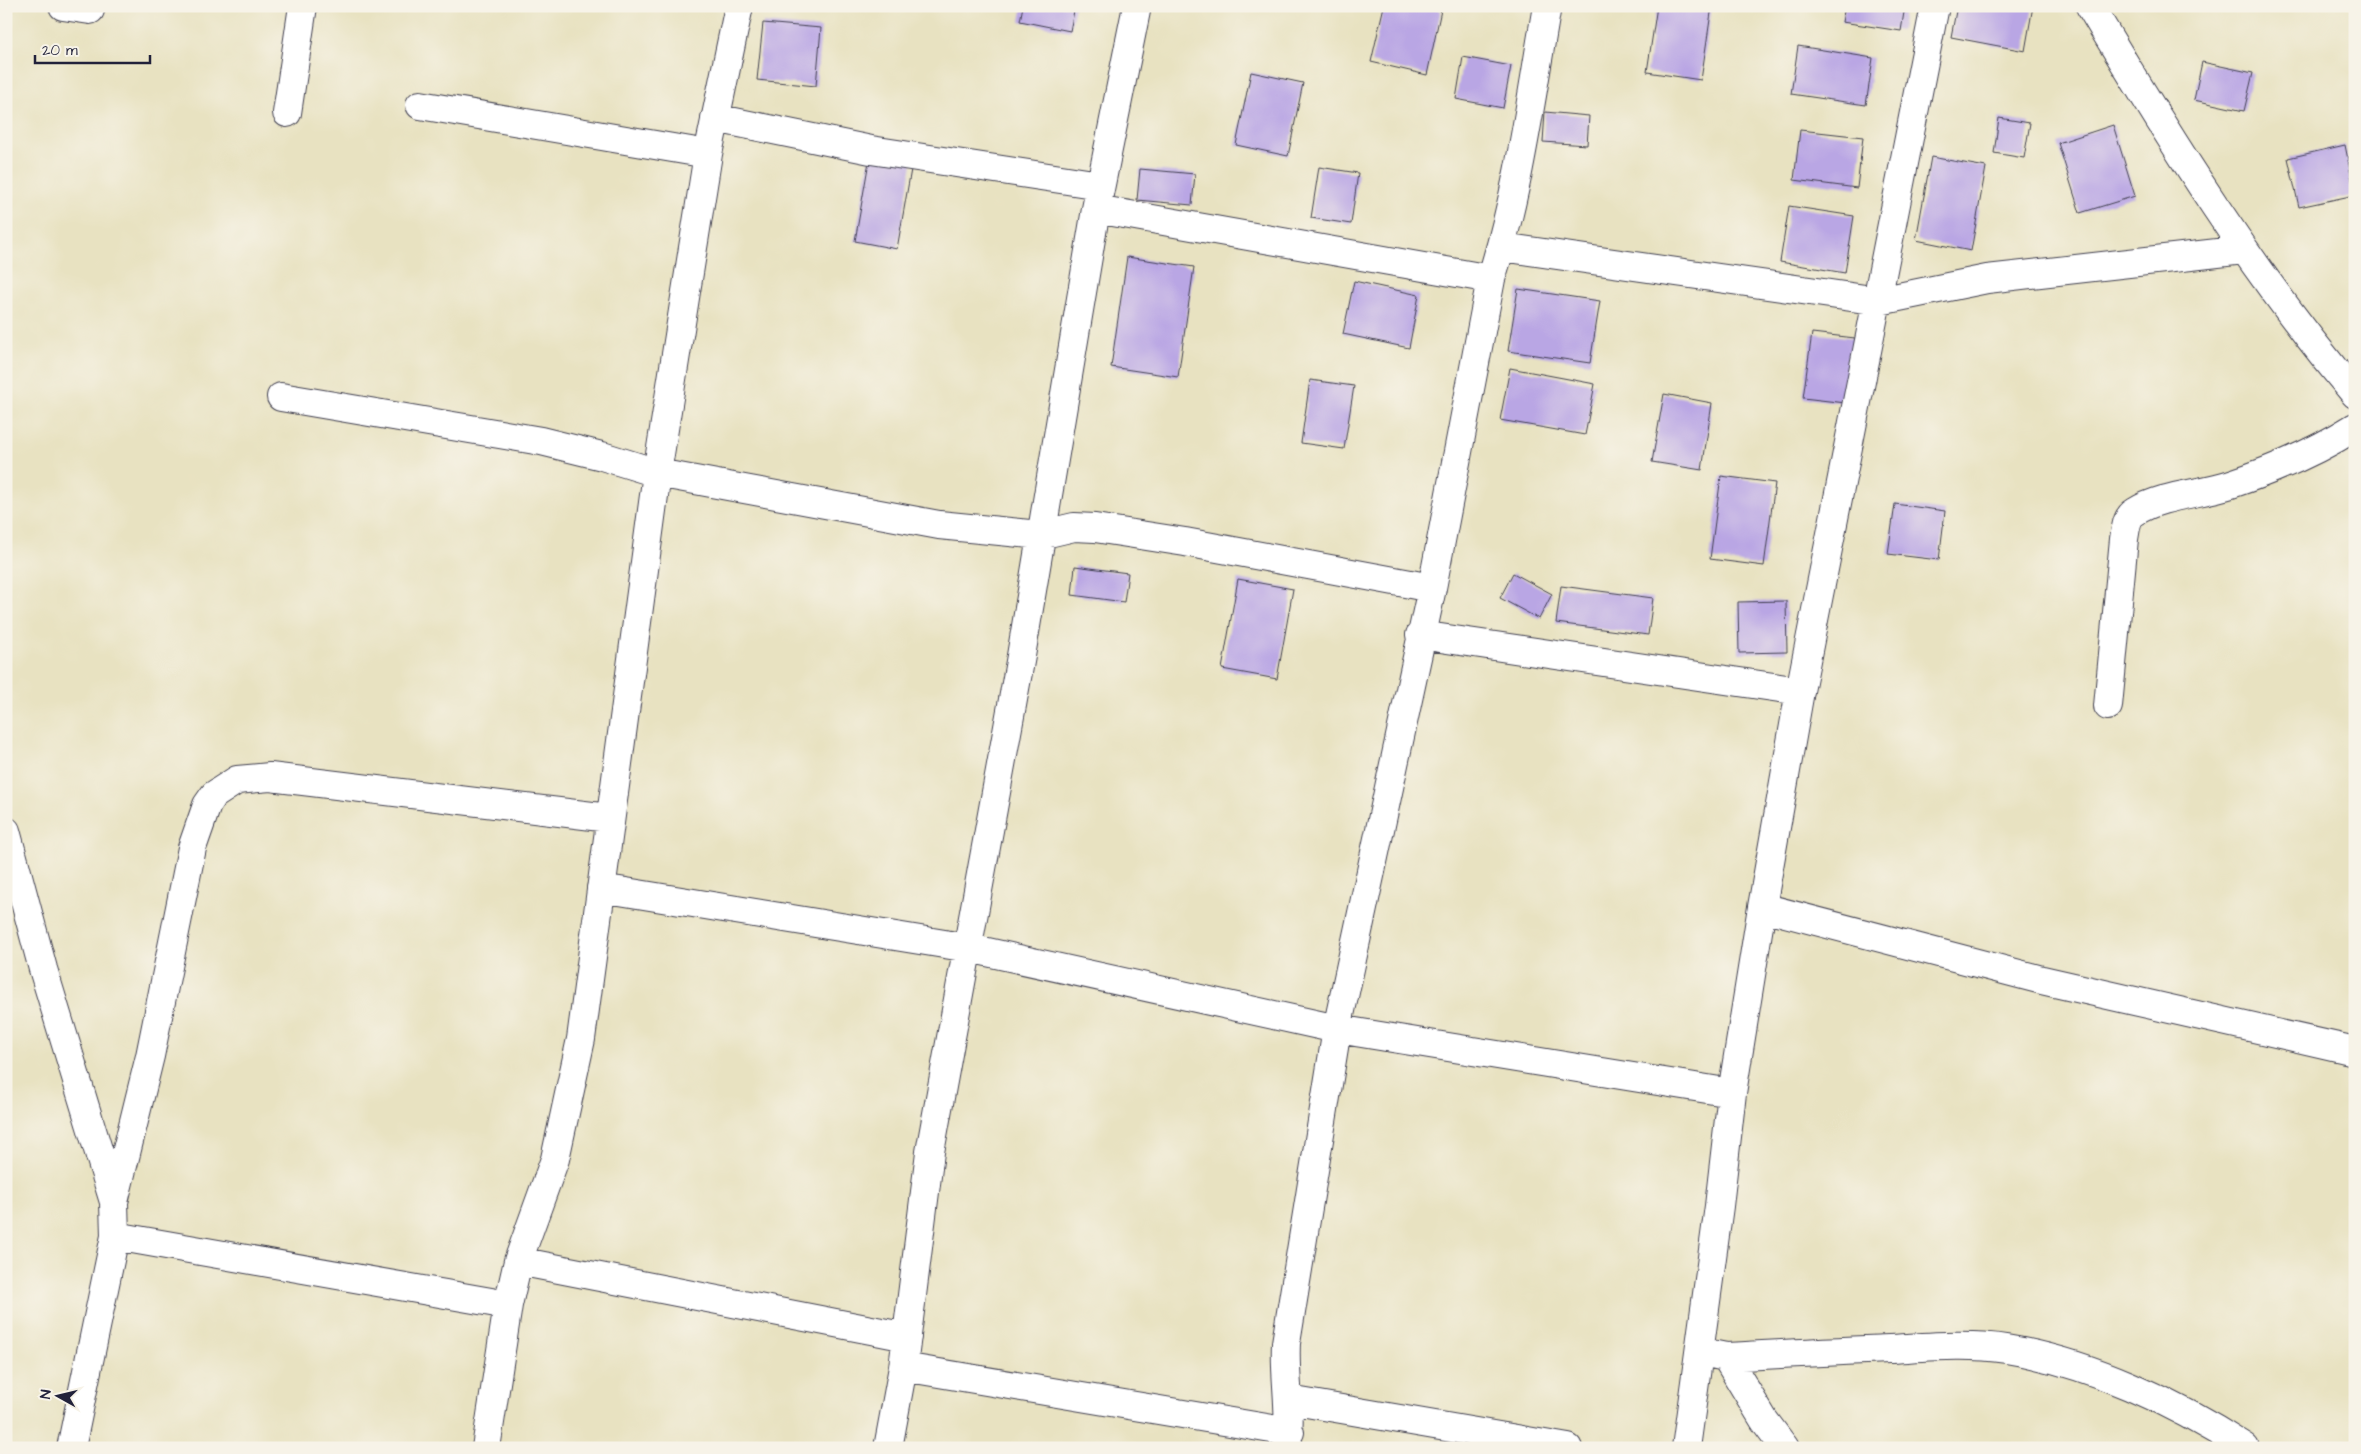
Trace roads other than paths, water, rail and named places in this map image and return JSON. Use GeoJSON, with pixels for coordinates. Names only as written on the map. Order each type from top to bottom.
{"type":"FeatureCollection","features":[{"type":"Feature","properties":{"kind":"street"},"geometry":{"type":"LineString","coordinates":[[63,6],[90,10]]}},
{"type":"Feature","properties":{"kind":"street"},"geometry":{"type":"LineString","coordinates":[[286,113],[302,6]]}},
{"type":"Feature","properties":{"kind":"street"},"geometry":{"type":"LineString","coordinates":[[486,1448],[508,1305],[518,1261],[555,1159],[581,1039],[609,818],[657,473],[708,154],[739,6]]}},
{"type":"Feature","properties":{"kind":"street"},"geometry":{"type":"LineString","coordinates":[[888,1448],[903,1367],[930,1152],[1022,656],[1040,535],[1098,197],[1137,6]]}},
{"type":"Feature","properties":{"kind":"street"},"geometry":{"type":"LineString","coordinates":[[903,1367],[1289,1440],[1289,1400],[1284,1370],[1286,1343],[1337,1029],[1420,635],[1432,588],[1491,279],[1502,246],[1532,105],[1547,6]]}},
{"type":"Feature","properties":{"kind":"street"},"geometry":{"type":"LineString","coordinates":[[1686,1448],[1732,1093],[1762,907],[1800,691],[1935,6]]}},
{"type":"Feature","properties":{"kind":"street"},"geometry":{"type":"LineString","coordinates":[[2090,6],[2128,70],[2244,250],[2355,394]]}},
{"type":"Feature","properties":{"kind":"street"},"geometry":{"type":"LineString","coordinates":[[420,105],[708,154]]}},
{"type":"Feature","properties":{"kind":"street"},"geometry":{"type":"LineString","coordinates":[[715,118],[1491,279]]}},
{"type":"Feature","properties":{"kind":"street"},"geometry":{"type":"LineString","coordinates":[[1502,246],[1878,301],[1987,279],[2244,250]]}},
{"type":"Feature","properties":{"kind":"street"},"geometry":{"type":"LineString","coordinates":[[281,397],[541,441],[602,456],[657,473],[938,525],[1040,535],[1074,527],[1095,528],[1185,542],[1432,588]]}},
{"type":"Feature","properties":{"kind":"street"},"geometry":{"type":"LineString","coordinates":[[2108,706],[2127,523],[2133,513],[2148,505],[2230,484],[2327,445],[2355,427]]}},
{"type":"Feature","properties":{"kind":"street"},"geometry":{"type":"LineString","coordinates":[[1420,635],[1800,691]]}},
{"type":"Feature","properties":{"kind":"street"},"geometry":{"type":"LineString","coordinates":[[114,1202],[150,1056],[192,848],[207,806],[214,795],[223,787],[237,780],[270,777],[609,818]]}},
{"type":"Feature","properties":{"kind":"street"},"geometry":{"type":"LineString","coordinates":[[6,831],[43,968],[114,1202],[115,1236],[71,1448]]}},
{"type":"Feature","properties":{"kind":"street"},"geometry":{"type":"LineString","coordinates":[[601,888],[969,948],[1337,1029],[1732,1093]]}},
{"type":"Feature","properties":{"kind":"street"},"geometry":{"type":"LineString","coordinates":[[1762,907],[2042,980],[2355,1051]]}},
{"type":"Feature","properties":{"kind":"street"},"geometry":{"type":"LineString","coordinates":[[115,1236],[508,1305]]}},
{"type":"Feature","properties":{"kind":"street"},"geometry":{"type":"LineString","coordinates":[[518,1261],[907,1337]]}},
{"type":"Feature","properties":{"kind":"street"},"geometry":{"type":"LineString","coordinates":[[1700,1351],[1726,1357],[1955,1346],[2004,1349],[2056,1359],[2151,1395],[2213,1427],[2245,1448]]}},
{"type":"Feature","properties":{"kind":"street"},"geometry":{"type":"LineString","coordinates":[[1726,1357],[1764,1420],[1785,1448]]}},
{"type":"Feature","properties":{"kind":"street"},"geometry":{"type":"LineString","coordinates":[[1289,1400],[1568,1448]]}}]}
